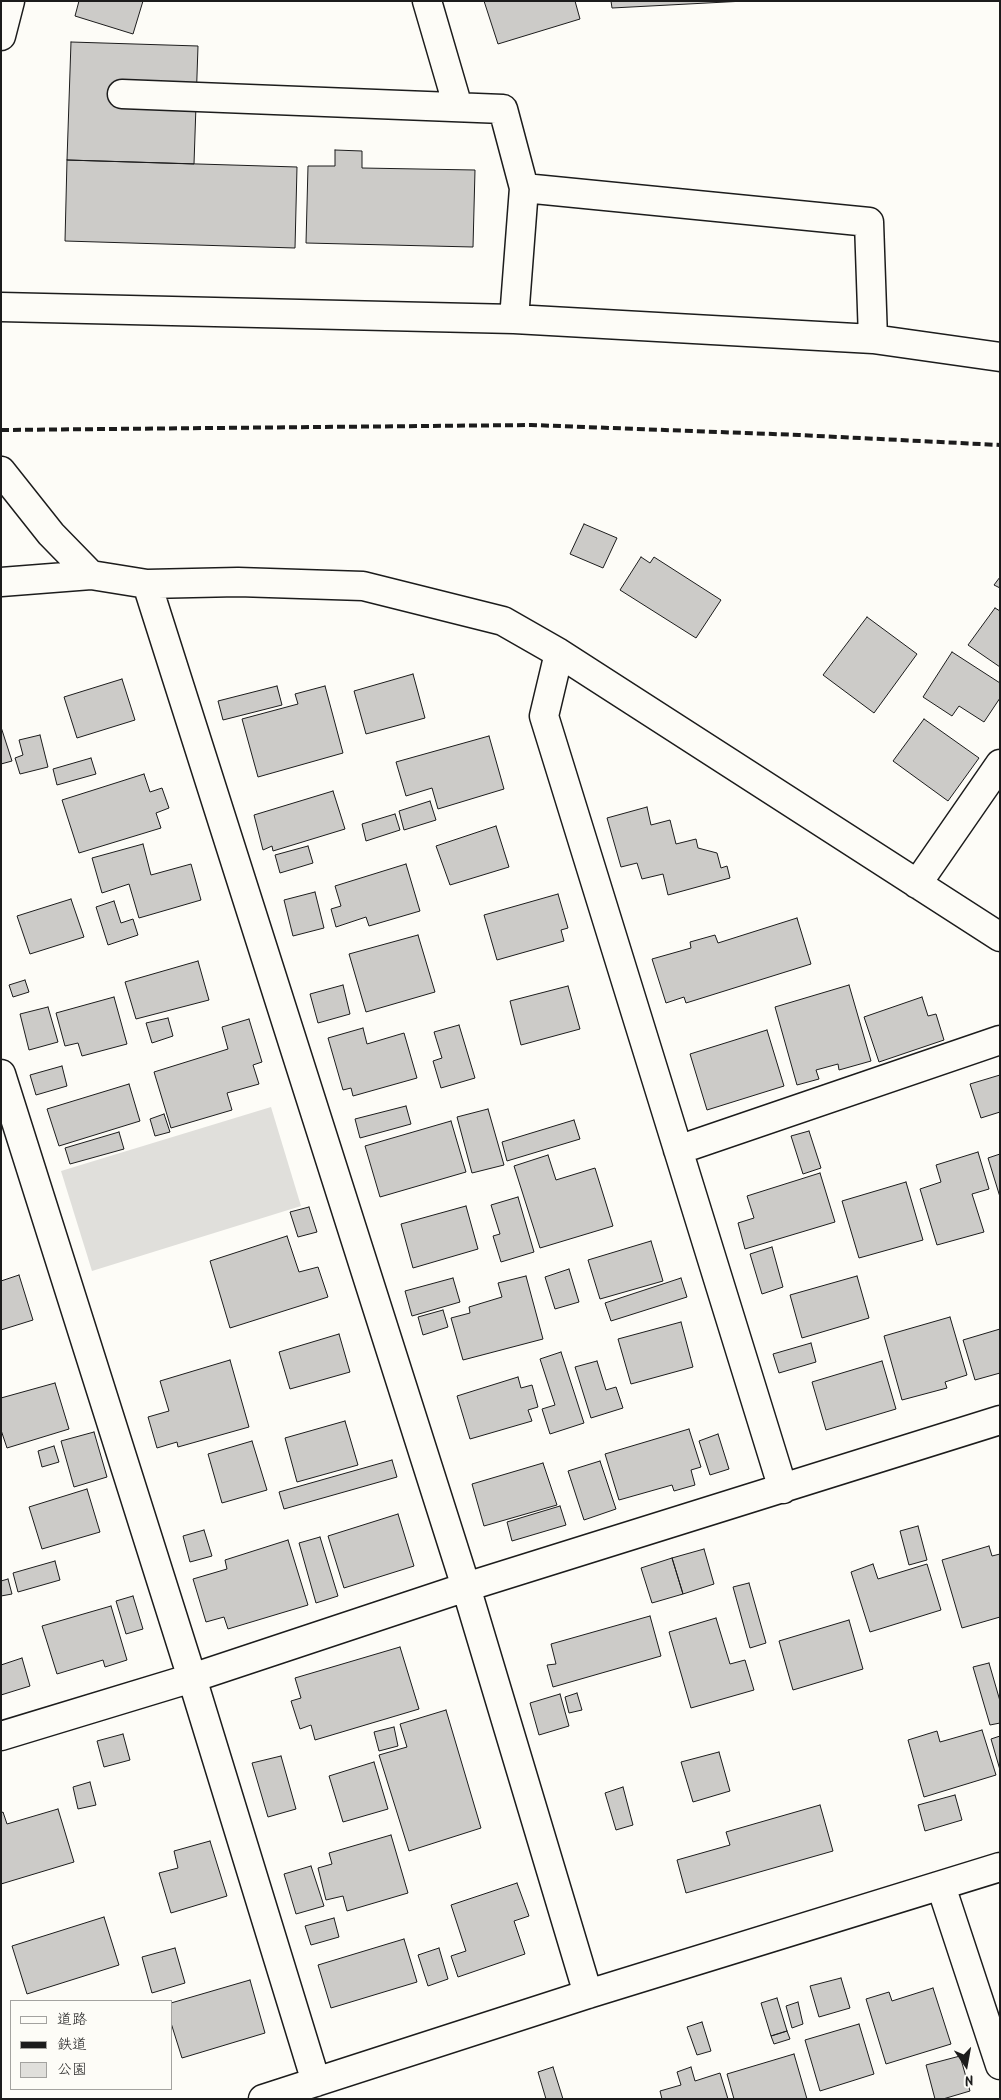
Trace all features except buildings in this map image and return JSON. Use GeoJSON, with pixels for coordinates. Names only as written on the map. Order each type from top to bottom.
{"type":"FeatureCollection","features":[{"type":"Feature","properties":{"kind":"street"},"geometry":{"type":"LineString","coordinates":[[1,36],[10,1]]}},
{"type":"Feature","properties":{"kind":"street"},"geometry":{"type":"LineString","coordinates":[[427,1],[458,107]]}},
{"type":"Feature","properties":{"kind":"street"},"geometry":{"type":"LineString","coordinates":[[122,94],[503,109],[524,188],[514,319]]}},
{"type":"Feature","properties":{"kind":"street"},"geometry":{"type":"LineString","coordinates":[[524,188],[869,222],[873,339]]}},
{"type":"Feature","properties":{"kind":"street"},"geometry":{"type":"LineString","coordinates":[[1,307],[514,319],[873,339],[1000,357]]}},
{"type":"Feature","properties":{"kind":"street"},"geometry":{"type":"LineString","coordinates":[[1,471],[51,534],[90,575]]}},
{"type":"Feature","properties":{"kind":"street"},"geometry":{"type":"LineString","coordinates":[[1,582],[90,575],[146,584],[238,582],[363,586],[503,621],[559,653],[1000,937]]}},
{"type":"Feature","properties":{"kind":"street"},"geometry":{"type":"LineString","coordinates":[[146,584],[466,1587],[588,1994]]}},
{"type":"Feature","properties":{"kind":"street"},"geometry":{"type":"LineString","coordinates":[[559,653],[544,716],[783,1489]]}},
{"type":"Feature","properties":{"kind":"street"},"geometry":{"type":"LineString","coordinates":[[917,884],[1000,764]]}},
{"type":"Feature","properties":{"kind":"street"},"geometry":{"type":"LineString","coordinates":[[678,1150],[1000,1040]]}},
{"type":"Feature","properties":{"kind":"street"},"geometry":{"type":"LineString","coordinates":[[1,1074],[192,1678],[316,2082]]}},
{"type":"Feature","properties":{"kind":"street"},"geometry":{"type":"LineString","coordinates":[[1,1736],[192,1678],[466,1587],[1000,1420]]}},
{"type":"Feature","properties":{"kind":"street"},"geometry":{"type":"LineString","coordinates":[[263,2099],[588,1994],[1000,1867]]}},
{"type":"Feature","properties":{"kind":"street"},"geometry":{"type":"LineString","coordinates":[[941,1886],[1000,2065]]}},
{"type":"Feature","properties":{"kind":"green space"},"geometry":{"type":"Polygon","coordinates":[[[271,1107],[301,1206],[92,1271],[61,1171],[271,1107]]]}},
{"type":"Feature","properties":{"kind":"railway"},"geometry":{"type":"LineString","coordinates":[[1,430],[531,425],[1000,445]]}}]}
